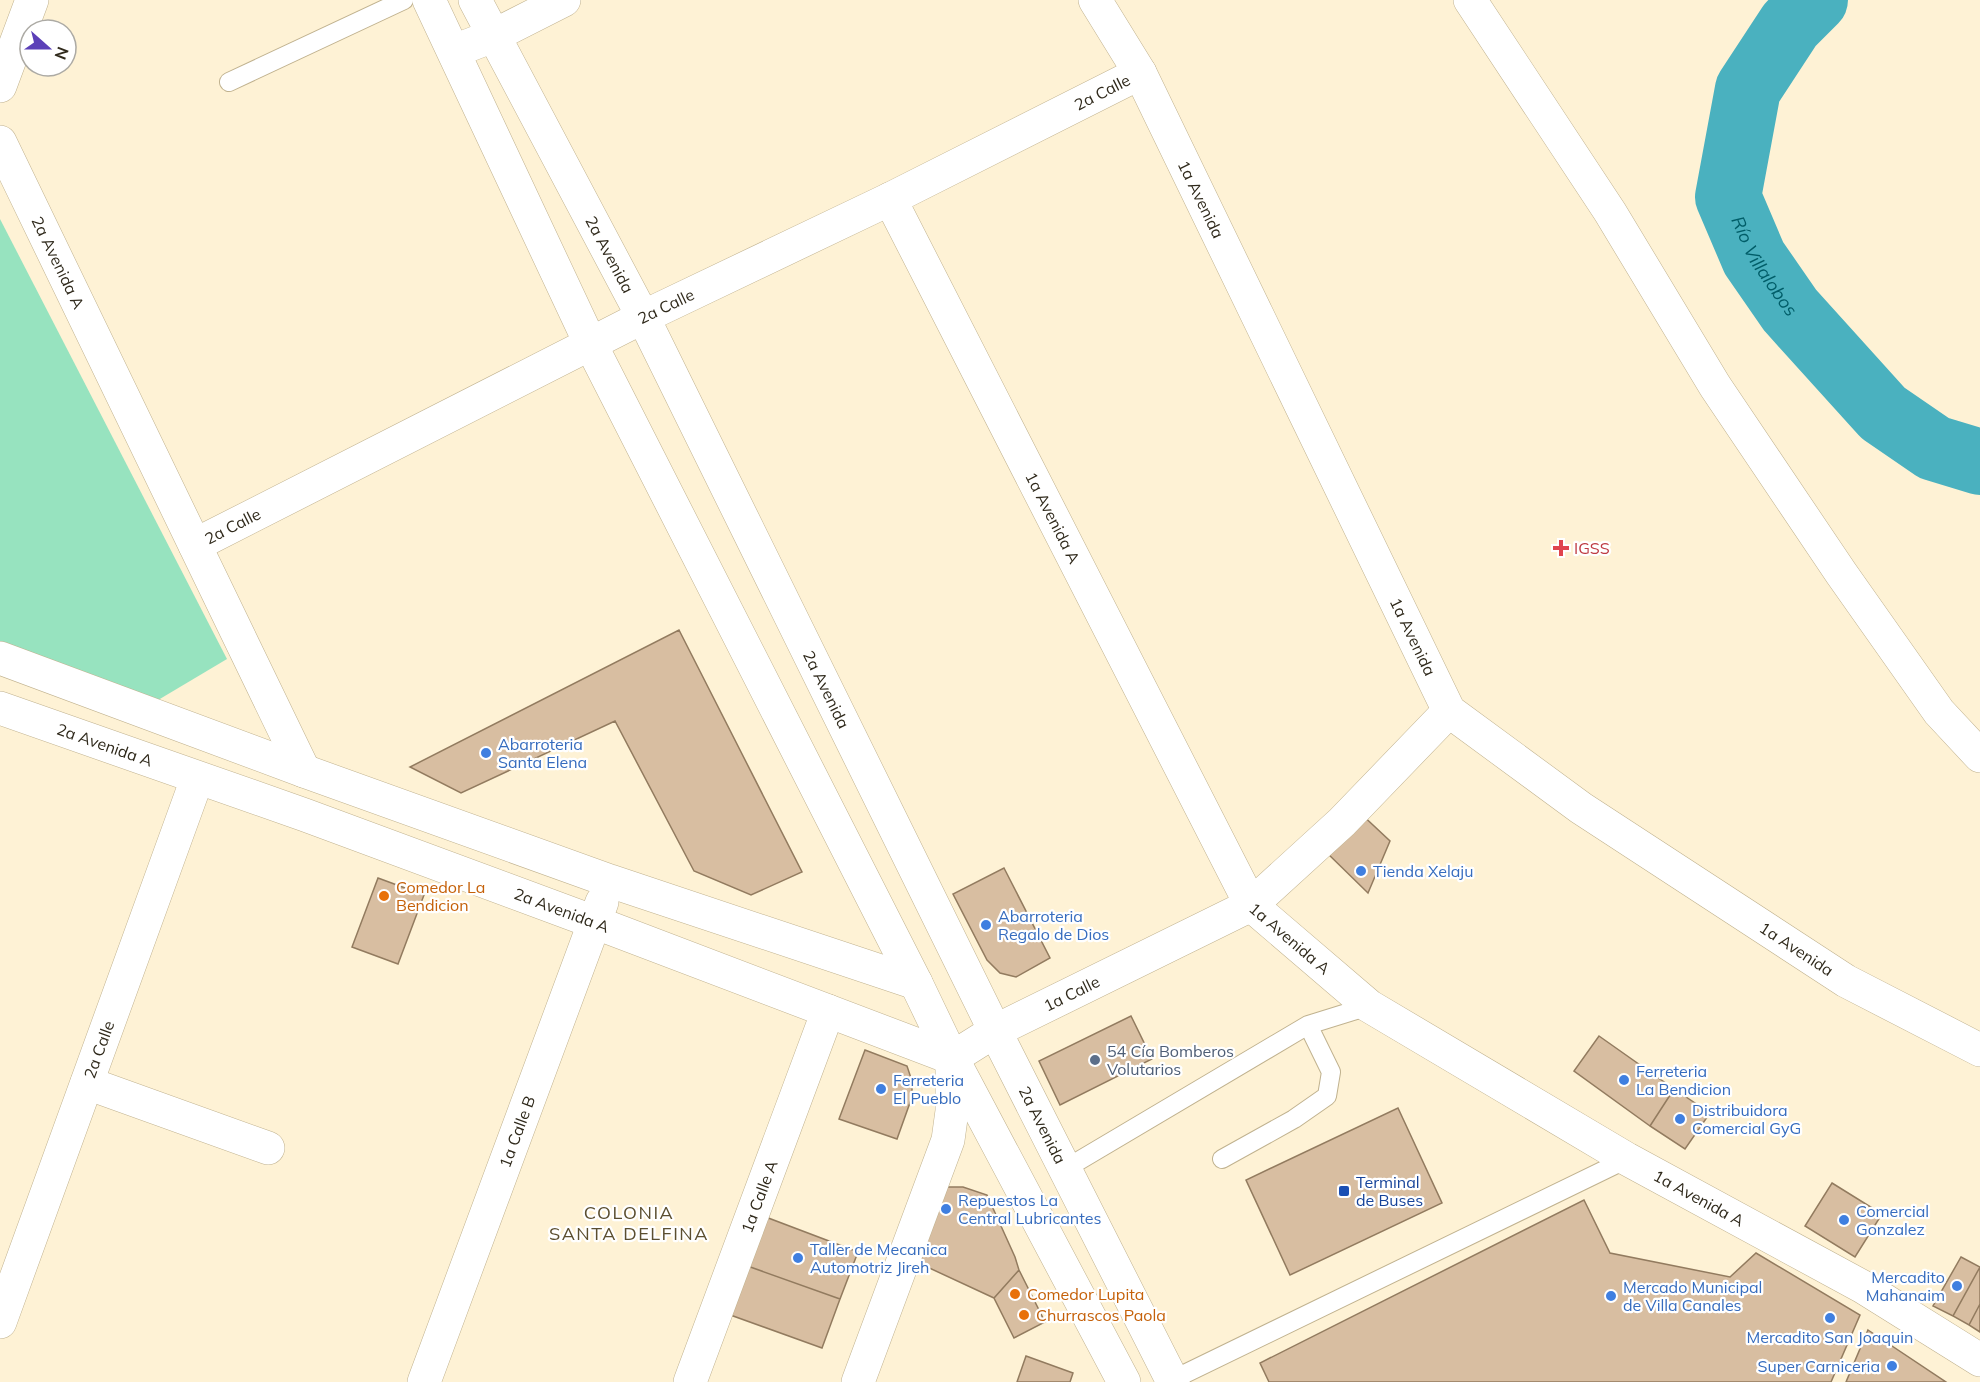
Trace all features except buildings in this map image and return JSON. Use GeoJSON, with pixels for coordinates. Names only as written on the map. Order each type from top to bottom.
{"type":"FeatureCollection","features":[{"type":"Feature","properties":{"kind":"street"},"geometry":{"type":"LineString","coordinates":[[0,86],[32,0]]}},
{"type":"Feature","properties":{"kind":"street"},"geometry":{"type":"LineString","coordinates":[[429,0],[591,345],[952,1058],[1124,1382]]}},
{"type":"Feature","properties":{"kind":"street","name":"2a Avenida"},"geometry":{"type":"LineString","coordinates":[[475,0],[644,317],[995,1031],[1171,1381]]}},
{"type":"Feature","properties":{"kind":"street"},"geometry":{"type":"LineString","coordinates":[[454,51],[493,36],[564,0]]}},
{"type":"Feature","properties":{"kind":"street","name":"1a Avenida"},"geometry":{"type":"LineString","coordinates":[[1095,0],[1140,73],[1449,711],[1581,808],[1846,981],[1980,1050]]}},
{"type":"Feature","properties":{"kind":"street"},"geometry":{"type":"LineString","coordinates":[[1470,0],[1610,212],[1715,386],[1840,573],[1939,712],[1980,756]]}},
{"type":"Feature","properties":{"kind":"street","name":"2a Calle"},"geometry":{"type":"LineString","coordinates":[[195,545],[644,317],[890,199],[1140,73]]}},
{"type":"Feature","properties":{"kind":"street","name":"2a Avenida A"},"geometry":{"type":"LineString","coordinates":[[0,142],[304,771]]}},
{"type":"Feature","properties":{"kind":"street","name":"1a Avenida A"},"geometry":{"type":"LineString","coordinates":[[890,199],[1251,905],[1369,1006],[1627,1159],[1863,1287],[1980,1360]]}},
{"type":"Feature","properties":{"kind":"street"},"geometry":{"type":"LineString","coordinates":[[0,658],[610,881],[916,983]]}},
{"type":"Feature","properties":{"kind":"street","name":"2a Avenida A"},"geometry":{"type":"LineString","coordinates":[[0,708],[305,815],[952,1058]]}},
{"type":"Feature","properties":{"kind":"street","name":"1a Calle"},"geometry":{"type":"LineString","coordinates":[[952,1058],[995,1031],[1251,905],[1342,822],[1449,711]]}},
{"type":"Feature","properties":{"kind":"street","name":"2a Calle"},"geometry":{"type":"LineString","coordinates":[[0,1322],[197,779]]}},
{"type":"Feature","properties":{"kind":"street","name":"1a Calle B"},"geometry":{"type":"LineString","coordinates":[[424,1382],[610,881]]}},
{"type":"Feature","properties":{"kind":"street","name":"1a Calle A"},"geometry":{"type":"LineString","coordinates":[[690,1382],[828,1011]]}},
{"type":"Feature","properties":{"kind":"street"},"geometry":{"type":"LineString","coordinates":[[858,1382],[948,1140],[952,1111],[952,1058]]}},
{"type":"Feature","properties":{"kind":"street"},"geometry":{"type":"LineString","coordinates":[[87,1083],[268,1148]]}},
{"type":"Feature","properties":{"kind":"lane"},"geometry":{"type":"LineString","coordinates":[[230,82],[404,0]]}},
{"type":"Feature","properties":{"kind":"lane"},"geometry":{"type":"LineString","coordinates":[[1065,1169],[1308,1025],[1369,1006]]}},
{"type":"Feature","properties":{"kind":"lane"},"geometry":{"type":"LineString","coordinates":[[1222,1159],[1294,1119],[1327,1096],[1331,1072],[1308,1025]]}},
{"type":"Feature","properties":{"kind":"lane"},"geometry":{"type":"LineString","coordinates":[[1171,1381],[1627,1159]]}},
{"type":"Feature","properties":{"kind":"green space"},"geometry":{"type":"Polygon","coordinates":[[[0,219],[227,659],[143,709],[0,653],[0,219]]]}},
{"type":"Feature","properties":{"kind":"waterway","name":"Río Villalobos"},"geometry":{"type":"LineString","coordinates":[[1815,0],[1790,25],[1748,89],[1728,197],[1754,258],[1790,310],[1883,413],[1934,448],[1980,462]]}},
{"type":"Feature","properties":{"kind":"place","name":"IGSS"},"geometry":{"type":"Point","coordinates":[1561,548]}},
{"type":"Feature","properties":{"kind":"place","name":"Abarroteria Santa Elena"},"geometry":{"type":"Point","coordinates":[486,753]}},
{"type":"Feature","properties":{"kind":"place","name":"Tienda Xelaju"},"geometry":{"type":"Point","coordinates":[1361,871]}},
{"type":"Feature","properties":{"kind":"place","name":"Comedor La Bendicion"},"geometry":{"type":"Point","coordinates":[384,896]}},
{"type":"Feature","properties":{"kind":"place","name":"Abarroteria Regalo de Dios"},"geometry":{"type":"Point","coordinates":[986,925]}},
{"type":"Feature","properties":{"kind":"place","name":"54 Cía Bomberos Volutarios"},"geometry":{"type":"Point","coordinates":[1095,1060]}},
{"type":"Feature","properties":{"kind":"place","name":"Ferreteria La Bendicion"},"geometry":{"type":"Point","coordinates":[1624,1080]}},
{"type":"Feature","properties":{"kind":"place","name":"Ferreteria El Pueblo"},"geometry":{"type":"Point","coordinates":[881,1089]}},
{"type":"Feature","properties":{"kind":"place","name":"Distribuidora Comercial GyG"},"geometry":{"type":"Point","coordinates":[1680,1119]}},
{"type":"Feature","properties":{"kind":"place","name":"Terminal de Buses"},"geometry":{"type":"Point","coordinates":[1344,1191]}},
{"type":"Feature","properties":{"kind":"place","name":"Repuestos La Central Lubricantes"},"geometry":{"type":"Point","coordinates":[946,1209]}},
{"type":"Feature","properties":{"kind":"place","name":"Comercial Gonzalez"},"geometry":{"type":"Point","coordinates":[1844,1220]}},
{"type":"Feature","properties":{"kind":"place","name":"Taller de Mecanica Automotriz Jireh"},"geometry":{"type":"Point","coordinates":[798,1258]}},
{"type":"Feature","properties":{"kind":"place","name":"Mercadito Mahanaim"},"geometry":{"type":"Point","coordinates":[1957,1286]}},
{"type":"Feature","properties":{"kind":"place","name":"Comedor Lupita"},"geometry":{"type":"Point","coordinates":[1015,1294]}},
{"type":"Feature","properties":{"kind":"place","name":"Mercado Municipal de Villa Canales"},"geometry":{"type":"Point","coordinates":[1611,1296]}},
{"type":"Feature","properties":{"kind":"place","name":"Churrascos Paola"},"geometry":{"type":"Point","coordinates":[1024,1315]}},
{"type":"Feature","properties":{"kind":"place","name":"Mercadito San Joaquin"},"geometry":{"type":"Point","coordinates":[1830,1318]}},
{"type":"Feature","properties":{"kind":"place","name":"Super Carniceria"},"geometry":{"type":"Point","coordinates":[1892,1366]}},
{"type":"Feature","properties":{"kind":"district","name":"COLONIA SANTA DELFINA"},"geometry":{"type":"Point","coordinates":[629,1223]}}]}
